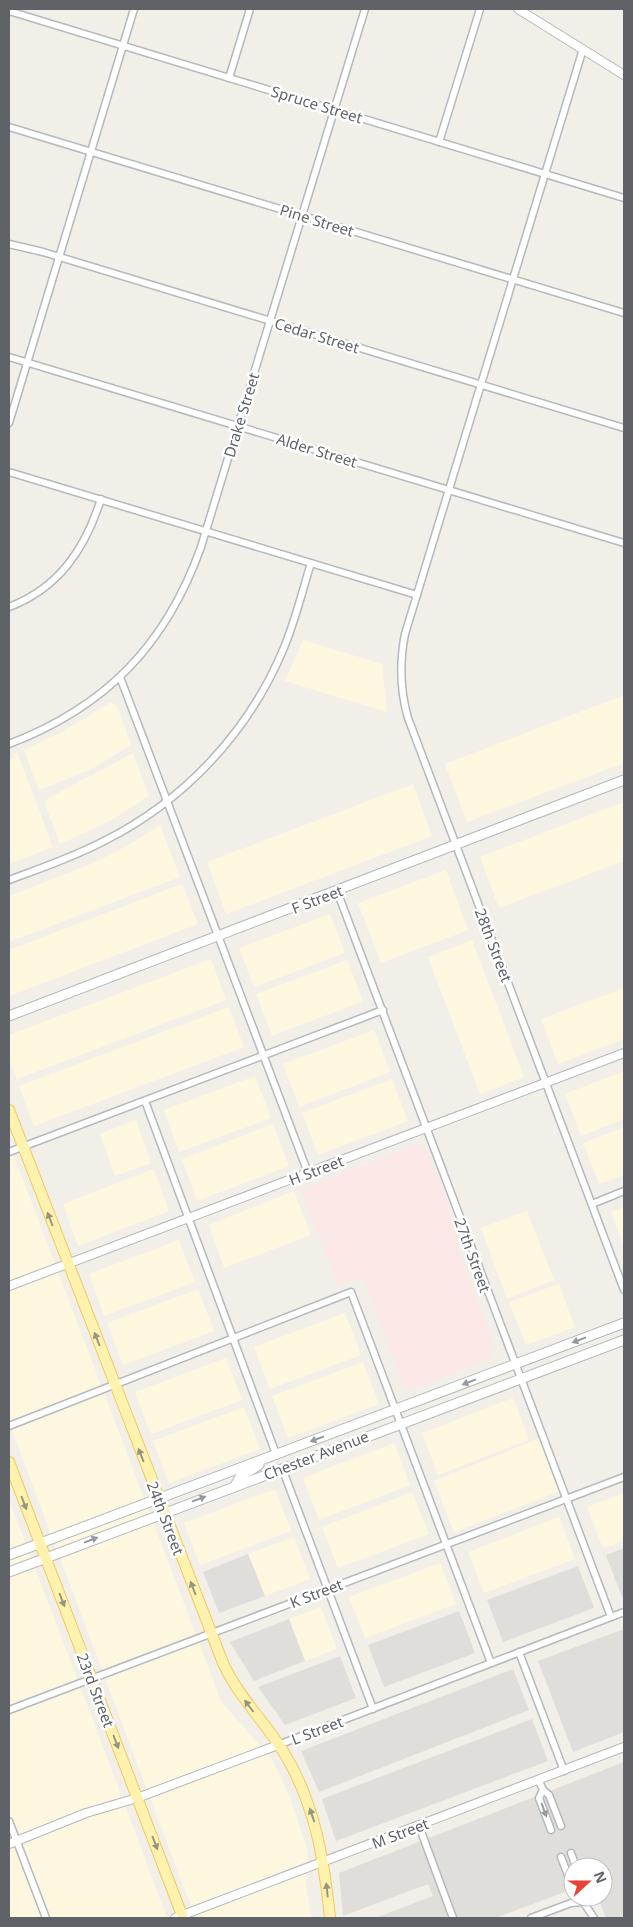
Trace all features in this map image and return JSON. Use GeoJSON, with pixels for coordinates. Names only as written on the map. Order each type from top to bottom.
{"type":"FeatureCollection","features":[{"type":"Feature","properties":{"kind":"main road","name":"F Street"},"geometry":{"type":"LineString","coordinates":[[9,1016],[624,780]]}},
{"type":"Feature","properties":{"kind":"main road","name":"24th Street"},"geometry":{"type":"LineString","coordinates":[[9,1110],[210,1633],[232,1682],[278,1745],[306,1800],[324,1862],[330,1918]]}},
{"type":"Feature","properties":{"kind":"main road","name":"Chester Avenue"},"geometry":{"type":"LineString","coordinates":[[9,1555],[624,1323]]}},
{"type":"Feature","properties":{"kind":"main road","name":"Chester Avenue"},"geometry":{"type":"LineString","coordinates":[[9,1572],[624,1340]]}},
{"type":"Feature","properties":{"kind":"main road"},"geometry":{"type":"LineString","coordinates":[[235,1486],[240,1477],[276,1454]]}},
{"type":"Feature","properties":{"kind":"main road","name":"23rd Street"},"geometry":{"type":"LineString","coordinates":[[9,1462],[137,1798],[180,1917]]}},
{"type":"Feature","properties":{"kind":"street"},"geometry":{"type":"LineString","coordinates":[[9,423],[134,9]]}},
{"type":"Feature","properties":{"kind":"street"},"geometry":{"type":"LineString","coordinates":[[229,78],[250,9]]}},
{"type":"Feature","properties":{"kind":"street","name":"Drake Street"},"geometry":{"type":"LineString","coordinates":[[9,744],[48,728],[78,711],[120,678],[151,644],[174,610],[192,572],[206,531],[365,9]]}},
{"type":"Feature","properties":{"kind":"street"},"geometry":{"type":"LineString","coordinates":[[439,142],[480,9]]}},
{"type":"Feature","properties":{"kind":"street"},"geometry":{"type":"LineString","coordinates":[[518,9],[624,75]]}},
{"type":"Feature","properties":{"kind":"street","name":"Spruce Street"},"geometry":{"type":"LineString","coordinates":[[9,11],[624,198]]}},
{"type":"Feature","properties":{"kind":"street","name":"28th Street"},"geometry":{"type":"LineString","coordinates":[[583,49],[417,596],[402,649],[400,667],[403,700],[456,846],[624,1290]]}},
{"type":"Feature","properties":{"kind":"street","name":"Pine Street"},"geometry":{"type":"LineString","coordinates":[[9,127],[624,313]]}},
{"type":"Feature","properties":{"kind":"street","name":"Cedar Street"},"geometry":{"type":"LineString","coordinates":[[9,244],[270,320],[624,428]]}},
{"type":"Feature","properties":{"kind":"street","name":"Alder Street"},"geometry":{"type":"LineString","coordinates":[[9,356],[624,543]]}},
{"type":"Feature","properties":{"kind":"street"},"geometry":{"type":"LineString","coordinates":[[9,472],[417,596]]}},
{"type":"Feature","properties":{"kind":"street"},"geometry":{"type":"LineString","coordinates":[[9,608],[34,595],[48,585],[71,562],[88,535],[101,500]]}},
{"type":"Feature","properties":{"kind":"street"},"geometry":{"type":"LineString","coordinates":[[9,880],[104,842],[127,829],[167,801],[211,761],[244,720],[259,697],[283,650],[311,564]]}},
{"type":"Feature","properties":{"kind":"street"},"geometry":{"type":"LineString","coordinates":[[120,678],[308,1173]]}},
{"type":"Feature","properties":{"kind":"street","name":"27th Street"},"geometry":{"type":"LineString","coordinates":[[337,891],[611,1617]]}},
{"type":"Feature","properties":{"kind":"street"},"geometry":{"type":"LineString","coordinates":[[9,1152],[382,1010]]}},
{"type":"Feature","properties":{"kind":"street","name":"H Street"},"geometry":{"type":"LineString","coordinates":[[9,1286],[624,1053]]}},
{"type":"Feature","properties":{"kind":"street"},"geometry":{"type":"LineString","coordinates":[[145,1101],[187,1219],[234,1338],[276,1454]]}},
{"type":"Feature","properties":{"kind":"street"},"geometry":{"type":"LineString","coordinates":[[592,1204],[624,1191]]}},
{"type":"Feature","properties":{"kind":"street"},"geometry":{"type":"LineString","coordinates":[[9,1426],[351,1292],[491,1663]]}},
{"type":"Feature","properties":{"kind":"street"},"geometry":{"type":"LineString","coordinates":[[282,1468],[373,1709]]}},
{"type":"Feature","properties":{"kind":"street","name":"K Street"},"geometry":{"type":"LineString","coordinates":[[9,1710],[624,1477]]}},
{"type":"Feature","properties":{"kind":"street","name":"L Street"},"geometry":{"type":"LineString","coordinates":[[12,1842],[86,1813],[137,1798],[624,1612]]}},
{"type":"Feature","properties":{"kind":"street"},"geometry":{"type":"LineString","coordinates":[[519,1652],[564,1771]]}},
{"type":"Feature","properties":{"kind":"street","name":"M Street"},"geometry":{"type":"LineString","coordinates":[[180,1917],[539,1781],[624,1746]]}},
{"type":"Feature","properties":{"kind":"street"},"geometry":{"type":"LineString","coordinates":[[539,1781],[543,1790],[549,1795],[561,1826]]}},
{"type":"Feature","properties":{"kind":"street"},"geometry":{"type":"LineString","coordinates":[[543,1790],[539,1798],[551,1830]]}},
{"type":"Feature","properties":{"kind":"street"},"geometry":{"type":"LineString","coordinates":[[9,1821],[12,1842],[46,1918]]}},
{"type":"Feature","properties":{"kind":"street"},"geometry":{"type":"LineString","coordinates":[[419,1826],[453,1918]]}},
{"type":"Feature","properties":{"kind":"street"},"geometry":{"type":"LineString","coordinates":[[571,1853],[572,1857]]}},
{"type":"Feature","properties":{"kind":"street"},"geometry":{"type":"LineString","coordinates":[[561,1857],[563,1862]]}},
{"type":"Feature","properties":{"kind":"street"},"geometry":{"type":"LineString","coordinates":[[531,1918],[563,1906]]}},
{"type":"Feature","properties":{"kind":"shaded area"},"geometry":{"type":"Polygon","coordinates":[[[303,640],[382,664],[387,712],[285,681],[303,640]]]}},
{"type":"Feature","properties":{"kind":"shaded area"},"geometry":{"type":"Polygon","coordinates":[[[624,695],[624,763],[467,822],[445,764],[624,695]]]}},
{"type":"Feature","properties":{"kind":"shaded area"},"geometry":{"type":"Polygon","coordinates":[[[111,702],[117,706],[131,745],[90,770],[39,790],[24,750],[62,732],[111,702]]]}},
{"type":"Feature","properties":{"kind":"shaded area"},"geometry":{"type":"Polygon","coordinates":[[[17,752],[53,847],[9,864],[9,760],[15,758],[13,754],[17,752]]]}},
{"type":"Feature","properties":{"kind":"shaded area"},"geometry":{"type":"Polygon","coordinates":[[[133,753],[149,796],[110,821],[60,844],[45,804],[47,799],[133,753]]]}},
{"type":"Feature","properties":{"kind":"shaded area"},"geometry":{"type":"Polygon","coordinates":[[[413,784],[432,836],[226,914],[207,862],[413,784]]]}},
{"type":"Feature","properties":{"kind":"shaded area"},"geometry":{"type":"Polygon","coordinates":[[[624,802],[624,861],[499,908],[480,857],[624,802]]]}},
{"type":"Feature","properties":{"kind":"shaded area"},"geometry":{"type":"Polygon","coordinates":[[[160,825],[180,877],[9,942],[9,896],[94,863],[127,846],[160,825]]]}},
{"type":"Feature","properties":{"kind":"shaded area"},"geometry":{"type":"Polygon","coordinates":[[[446,870],[468,930],[381,963],[358,903],[446,870]]]}},
{"type":"Feature","properties":{"kind":"shaded area"},"geometry":{"type":"Polygon","coordinates":[[[182,884],[198,924],[9,996],[9,950],[182,884]]]}},
{"type":"Feature","properties":{"kind":"shaded area"},"geometry":{"type":"Polygon","coordinates":[[[330,914],[345,953],[254,987],[239,948],[330,914]]]}},
{"type":"Feature","properties":{"kind":"shaded area"},"geometry":{"type":"Polygon","coordinates":[[[472,940],[524,1077],[480,1094],[428,957],[472,940]]]}},
{"type":"Feature","properties":{"kind":"shaded area"},"geometry":{"type":"Polygon","coordinates":[[[211,959],[226,1000],[17,1079],[9,1058],[9,1035],[211,959]]]}},
{"type":"Feature","properties":{"kind":"shaded area"},"geometry":{"type":"Polygon","coordinates":[[[347,960],[363,1001],[272,1036],[256,994],[347,960]]]}},
{"type":"Feature","properties":{"kind":"shaded area"},"geometry":{"type":"Polygon","coordinates":[[[624,988],[624,1039],[558,1064],[541,1019],[624,988]]]}},
{"type":"Feature","properties":{"kind":"shaded area"},"geometry":{"type":"Polygon","coordinates":[[[229,1007],[244,1047],[34,1126],[19,1086],[229,1007]]]}},
{"type":"Feature","properties":{"kind":"shaded area"},"geometry":{"type":"Polygon","coordinates":[[[374,1030],[390,1072],[299,1107],[283,1064],[374,1030]]]}},
{"type":"Feature","properties":{"kind":"shaded area"},"geometry":{"type":"Polygon","coordinates":[[[624,1071],[624,1119],[581,1136],[565,1094],[624,1071]]]}},
{"type":"Feature","properties":{"kind":"shaded area"},"geometry":{"type":"Polygon","coordinates":[[[255,1076],[271,1118],[179,1152],[164,1110],[255,1076]]]}},
{"type":"Feature","properties":{"kind":"shaded area"},"geometry":{"type":"Polygon","coordinates":[[[392,1079],[408,1121],[318,1155],[302,1113],[392,1079]]]}},
{"type":"Feature","properties":{"kind":"shaded area"},"geometry":{"type":"Polygon","coordinates":[[[136,1120],[151,1163],[115,1176],[100,1134],[136,1120]]]}},
{"type":"Feature","properties":{"kind":"shaded area"},"geometry":{"type":"Polygon","coordinates":[[[273,1124],[289,1166],[197,1201],[182,1159],[273,1124]]]}},
{"type":"Feature","properties":{"kind":"shaded area"},"geometry":{"type":"Polygon","coordinates":[[[624,1127],[624,1175],[599,1184],[583,1143],[624,1127]]]}},
{"type":"Feature","properties":{"kind":"shaded area"},"geometry":{"type":"Polygon","coordinates":[[[9,1143],[221,1701],[273,1761],[291,1800],[308,1852],[306,1885],[311,1918],[197,1918],[187,1896],[9,1422],[9,1143]]]}},
{"type":"Feature","properties":{"kind":"shaded area"},"geometry":{"type":"Polygon","coordinates":[[[419,1144],[424,1146],[440,1184],[454,1226],[459,1247],[458,1251],[494,1347],[488,1350],[491,1358],[410,1391],[405,1388],[363,1277],[338,1286],[301,1189],[419,1144]]]}},
{"type":"Feature","properties":{"kind":"shaded area"},"geometry":{"type":"Polygon","coordinates":[[[154,1169],[169,1211],[78,1246],[63,1204],[154,1169]]]}},
{"type":"Feature","properties":{"kind":"shaded area"},"geometry":{"type":"Polygon","coordinates":[[[294,1191],[311,1235],[224,1268],[209,1225],[294,1191]]]}},
{"type":"Feature","properties":{"kind":"shaded area"},"geometry":{"type":"Polygon","coordinates":[[[624,1207],[624,1247],[611,1212],[624,1207]]]}},
{"type":"Feature","properties":{"kind":"shaded area"},"geometry":{"type":"Polygon","coordinates":[[[527,1211],[554,1280],[507,1299],[481,1228],[527,1211]]]}},
{"type":"Feature","properties":{"kind":"shaded area"},"geometry":{"type":"Polygon","coordinates":[[[179,1240],[195,1282],[104,1316],[89,1274],[179,1240]]]}},
{"type":"Feature","properties":{"kind":"shaded area"},"geometry":{"type":"Polygon","coordinates":[[[559,1284],[575,1327],[526,1345],[509,1302],[559,1284]]]}},
{"type":"Feature","properties":{"kind":"shaded area"},"geometry":{"type":"Polygon","coordinates":[[[198,1289],[214,1331],[123,1365],[107,1323],[198,1289]]]}},
{"type":"Feature","properties":{"kind":"shaded area"},"geometry":{"type":"Polygon","coordinates":[[[345,1313],[361,1355],[270,1389],[254,1347],[345,1313]]]}},
{"type":"Feature","properties":{"kind":"shaded area"},"geometry":{"type":"Polygon","coordinates":[[[226,1358],[242,1400],[151,1434],[135,1392],[226,1358]]]}},
{"type":"Feature","properties":{"kind":"shaded area"},"geometry":{"type":"Polygon","coordinates":[[[363,1362],[379,1404],[288,1438],[272,1396],[363,1362]]]}},
{"type":"Feature","properties":{"kind":"shaded area"},"geometry":{"type":"Polygon","coordinates":[[[513,1398],[529,1440],[438,1475],[422,1433],[513,1398]]]}},
{"type":"Feature","properties":{"kind":"shaded area"},"geometry":{"type":"Polygon","coordinates":[[[244,1407],[260,1449],[169,1483],[153,1441],[244,1407]]]}},
{"type":"Feature","properties":{"kind":"shaded area"},"geometry":{"type":"Polygon","coordinates":[[[542,1437],[563,1490],[454,1532],[434,1481],[542,1437]]]}},
{"type":"Feature","properties":{"kind":"shaded area"},"geometry":{"type":"Polygon","coordinates":[[[394,1443],[410,1485],[319,1520],[303,1478],[394,1443]]]}},
{"type":"Feature","properties":{"kind":"shaded area"},"geometry":{"type":"Polygon","coordinates":[[[275,1489],[291,1531],[200,1565],[184,1523],[275,1489]]]}},
{"type":"Feature","properties":{"kind":"shaded area"},"geometry":{"type":"Polygon","coordinates":[[[412,1492],[429,1534],[338,1568],[322,1527],[412,1492]]]}},
{"type":"Feature","properties":{"kind":"shaded area"},"geometry":{"type":"Polygon","coordinates":[[[624,1493],[624,1541],[603,1548],[587,1507],[624,1493]]]}},
{"type":"Feature","properties":{"kind":"shaded area"},"geometry":{"type":"Polygon","coordinates":[[[9,1500],[97,1731],[167,1918],[9,1918],[9,1500]]]}},
{"type":"Feature","properties":{"kind":"shaded area"},"geometry":{"type":"Polygon","coordinates":[[[559,1517],[575,1559],[484,1593],[468,1552],[559,1517]]]}},
{"type":"Feature","properties":{"kind":"shaded area"},"geometry":{"type":"Polygon","coordinates":[[[294,1537],[310,1579],[265,1596],[248,1554],[294,1537]]]}},
{"type":"Feature","properties":{"kind":"shaded area"},"geometry":{"type":"Polygon","coordinates":[[[624,1548],[624,1596],[622,1597],[606,1555],[624,1548]]]}},
{"type":"Feature","properties":{"kind":"shaded area"},"geometry":{"type":"Polygon","coordinates":[[[248,1554],[265,1596],[219,1613],[203,1572],[248,1554]]]}},
{"type":"Feature","properties":{"kind":"shaded area"},"geometry":{"type":"Polygon","coordinates":[[[440,1563],[456,1604],[365,1638],[349,1597],[440,1563]]]}},
{"type":"Feature","properties":{"kind":"shaded area"},"geometry":{"type":"Polygon","coordinates":[[[578,1566],[594,1608],[503,1642],[487,1600],[578,1566]]]}},
{"type":"Feature","properties":{"kind":"shaded area"},"geometry":{"type":"Polygon","coordinates":[[[321,1607],[337,1649],[305,1661],[289,1619],[321,1607]]]}},
{"type":"Feature","properties":{"kind":"shaded area"},"geometry":{"type":"Polygon","coordinates":[[[459,1611],[475,1653],[384,1687],[368,1645],[459,1611]]]}},
{"type":"Feature","properties":{"kind":"shaded area"},"geometry":{"type":"Polygon","coordinates":[[[289,1619],[305,1661],[254,1681],[230,1642],[289,1619]]]}},
{"type":"Feature","properties":{"kind":"shaded area"},"geometry":{"type":"Polygon","coordinates":[[[624,1629],[624,1732],[573,1752],[538,1661],[624,1629]]]}},
{"type":"Feature","properties":{"kind":"shaded area"},"geometry":{"type":"Polygon","coordinates":[[[340,1656],[356,1698],[285,1725],[258,1687],[340,1656]]]}},
{"type":"Feature","properties":{"kind":"shaded area"},"geometry":{"type":"Polygon","coordinates":[[[513,1669],[529,1710],[319,1792],[301,1751],[513,1669]]]}},
{"type":"Feature","properties":{"kind":"shaded area"},"geometry":{"type":"Polygon","coordinates":[[[532,1719],[548,1761],[336,1841],[322,1799],[532,1719]]]}},
{"type":"Feature","properties":{"kind":"shaded area"},"geometry":{"type":"Polygon","coordinates":[[[624,1762],[624,1918],[606,1918],[602,1907],[613,1907],[613,1857],[563,1857],[563,1893],[495,1918],[375,1918],[433,1896],[428,1884],[343,1916],[339,1873],[624,1762]]]}}]}
